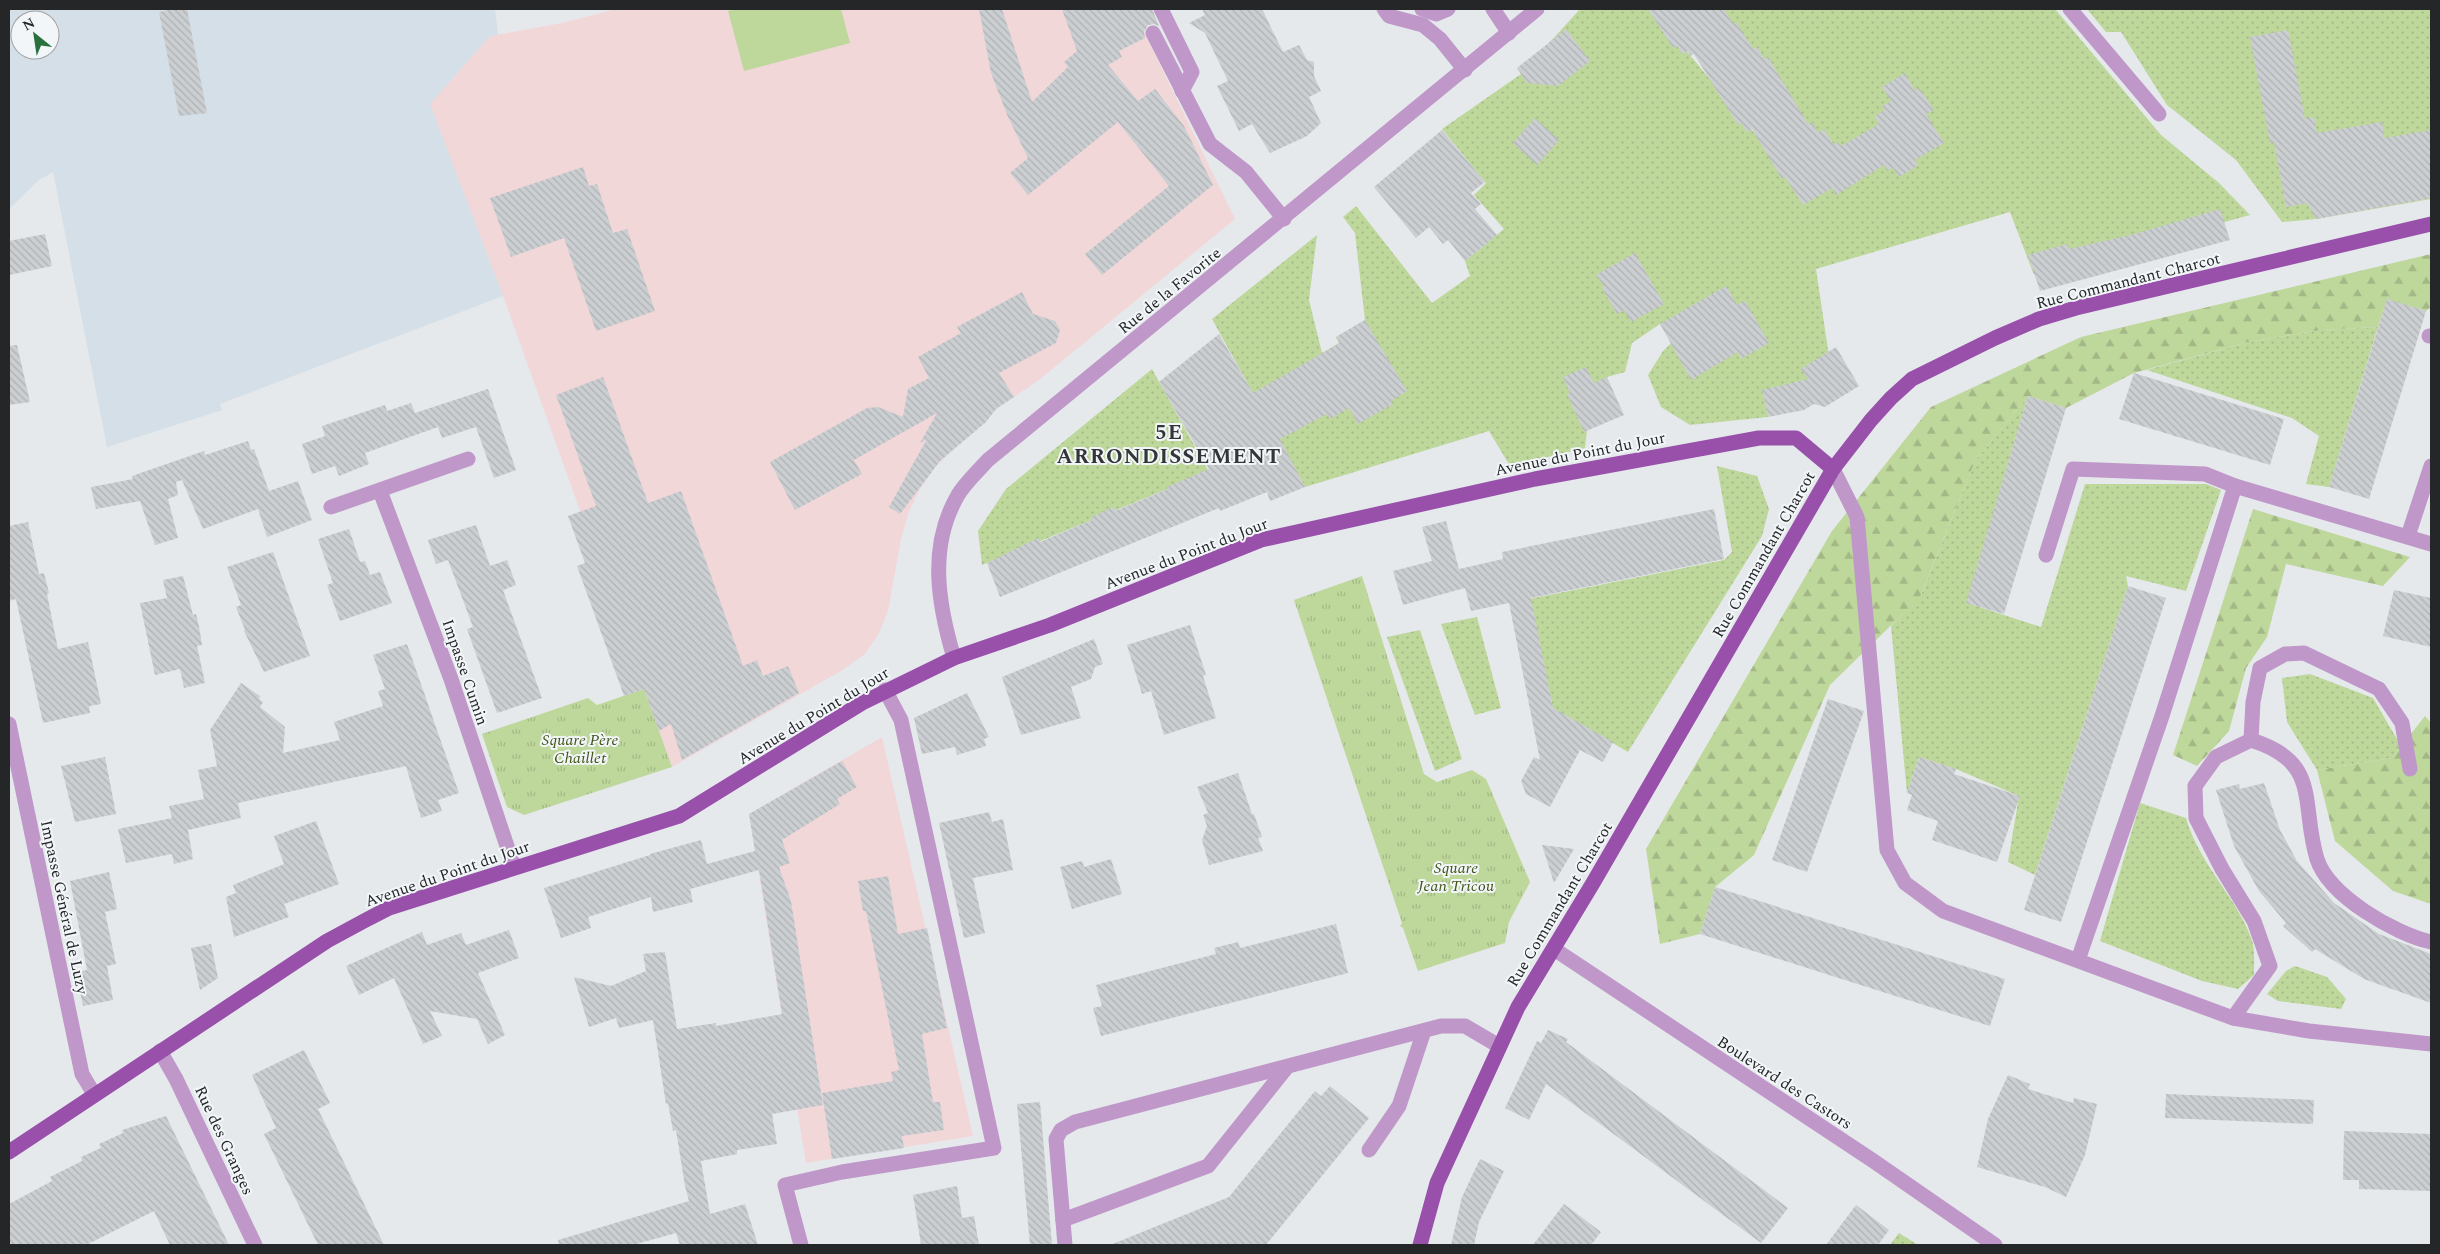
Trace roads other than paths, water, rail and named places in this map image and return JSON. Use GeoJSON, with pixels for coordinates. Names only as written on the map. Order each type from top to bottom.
{"type":"FeatureCollection","features":[{"type":"Feature","properties":{"kind":"main road","name":"Rue Commandant Charcot"},"geometry":{"type":"LineString","coordinates":[[1420,1245],[1437,1182],[1518,1007],[1554,949],[1833,469],[1871,420],[1891,398],[1912,379],[1995,338],[2039,319],[2076,308],[2431,224]]}},
{"type":"Feature","properties":{"kind":"main road","name":"Avenue du Point du Jour"},"geometry":{"type":"LineString","coordinates":[[9,1152],[327,941],[389,908],[680,816],[885,690],[954,658],[1050,625],[1261,540],[1526,481],[1759,438],[1796,438],[1833,469]]}},
{"type":"Feature","properties":{"kind":"street"},"geometry":{"type":"LineString","coordinates":[[1162,9],[1192,72],[1182,91]]}},
{"type":"Feature","properties":{"kind":"street"},"geometry":{"type":"LineString","coordinates":[[1384,9],[1389,16],[1423,25],[1440,39],[1465,70]]}},
{"type":"Feature","properties":{"kind":"street"},"geometry":{"type":"LineString","coordinates":[[1422,9],[1436,14],[1448,9]]}},
{"type":"Feature","properties":{"kind":"street"},"geometry":{"type":"LineString","coordinates":[[1493,9],[1509,33]]}},
{"type":"Feature","properties":{"kind":"street","name":"Rue de la Favorite"},"geometry":{"type":"LineString","coordinates":[[954,658],[943,619],[938,562],[942,532],[958,494],[988,460],[1284,219],[1537,9]]}},
{"type":"Feature","properties":{"kind":"street"},"geometry":{"type":"LineString","coordinates":[[2070,9],[2159,114]]}},
{"type":"Feature","properties":{"kind":"street"},"geometry":{"type":"LineString","coordinates":[[1153,33],[1210,144],[1246,172],[1284,219]]}},
{"type":"Feature","properties":{"kind":"street"},"geometry":{"type":"LineString","coordinates":[[330,507],[468,460]]}},
{"type":"Feature","properties":{"kind":"street"},"geometry":{"type":"LineString","coordinates":[[2408,536],[2431,466]]}},
{"type":"Feature","properties":{"kind":"street"},"geometry":{"type":"LineString","coordinates":[[1833,469],[1858,517],[1887,850],[1905,883],[1943,911],[2233,1018],[2309,1031],[2431,1044]]}},
{"type":"Feature","properties":{"kind":"street"},"geometry":{"type":"LineString","coordinates":[[2046,555],[2073,469],[2205,474],[2235,486],[2431,544]]}},
{"type":"Feature","properties":{"kind":"street"},"geometry":{"type":"LineString","coordinates":[[2078,960],[2162,716],[2235,486]]}},
{"type":"Feature","properties":{"kind":"street","name":"Impasse Cumin"},"geometry":{"type":"LineString","coordinates":[[380,491],[451,679],[514,867]]}},
{"type":"Feature","properties":{"kind":"street"},"geometry":{"type":"LineString","coordinates":[[2251,740],[2253,702],[2260,668],[2284,654],[2304,653],[2379,689],[2402,723],[2410,769]]}},
{"type":"Feature","properties":{"kind":"street"},"geometry":{"type":"LineString","coordinates":[[801,1245],[785,1185],[842,1172],[994,1148],[901,720],[885,690]]}},
{"type":"Feature","properties":{"kind":"street","name":"Impasse Général de Luzy"},"geometry":{"type":"LineString","coordinates":[[9,724],[82,1074],[94,1094]]}},
{"type":"Feature","properties":{"kind":"street"},"geometry":{"type":"LineString","coordinates":[[2233,1018],[2270,966],[2254,922],[2222,869],[2196,818],[2195,786],[2216,757],[2251,740],[2272,746],[2291,760],[2303,781],[2318,860],[2338,891],[2380,921],[2421,940],[2431,942]]}},
{"type":"Feature","properties":{"kind":"street","name":"Boulevard des Castors"},"geometry":{"type":"LineString","coordinates":[[1554,949],[1872,1160],[1995,1245]]}},
{"type":"Feature","properties":{"kind":"street"},"geometry":{"type":"LineString","coordinates":[[1066,1245],[1056,1139],[1061,1130],[1075,1122],[1441,1026],[1465,1026],[1499,1046]]}},
{"type":"Feature","properties":{"kind":"street"},"geometry":{"type":"LineString","coordinates":[[1369,1150],[1399,1106],[1424,1031]]}},
{"type":"Feature","properties":{"kind":"street","name":"Rue des Granges"},"geometry":{"type":"LineString","coordinates":[[160,1051],[176,1079],[255,1245]]}},
{"type":"Feature","properties":{"kind":"street"},"geometry":{"type":"LineString","coordinates":[[1063,1220],[1208,1166],[1287,1067]]}},
{"type":"Feature","properties":{"kind":"district","name":"5E ARRONDISSEMENT"},"geometry":{"type":"Point","coordinates":[1169,444]}},
{"type":"Feature","properties":{"kind":"park label","name":"Square Père Chaillet"},"geometry":{"type":"Point","coordinates":[580,748]}},
{"type":"Feature","properties":{"kind":"park label","name":"Square Jean Tricou"},"geometry":{"type":"Point","coordinates":[1456,876]}}]}
